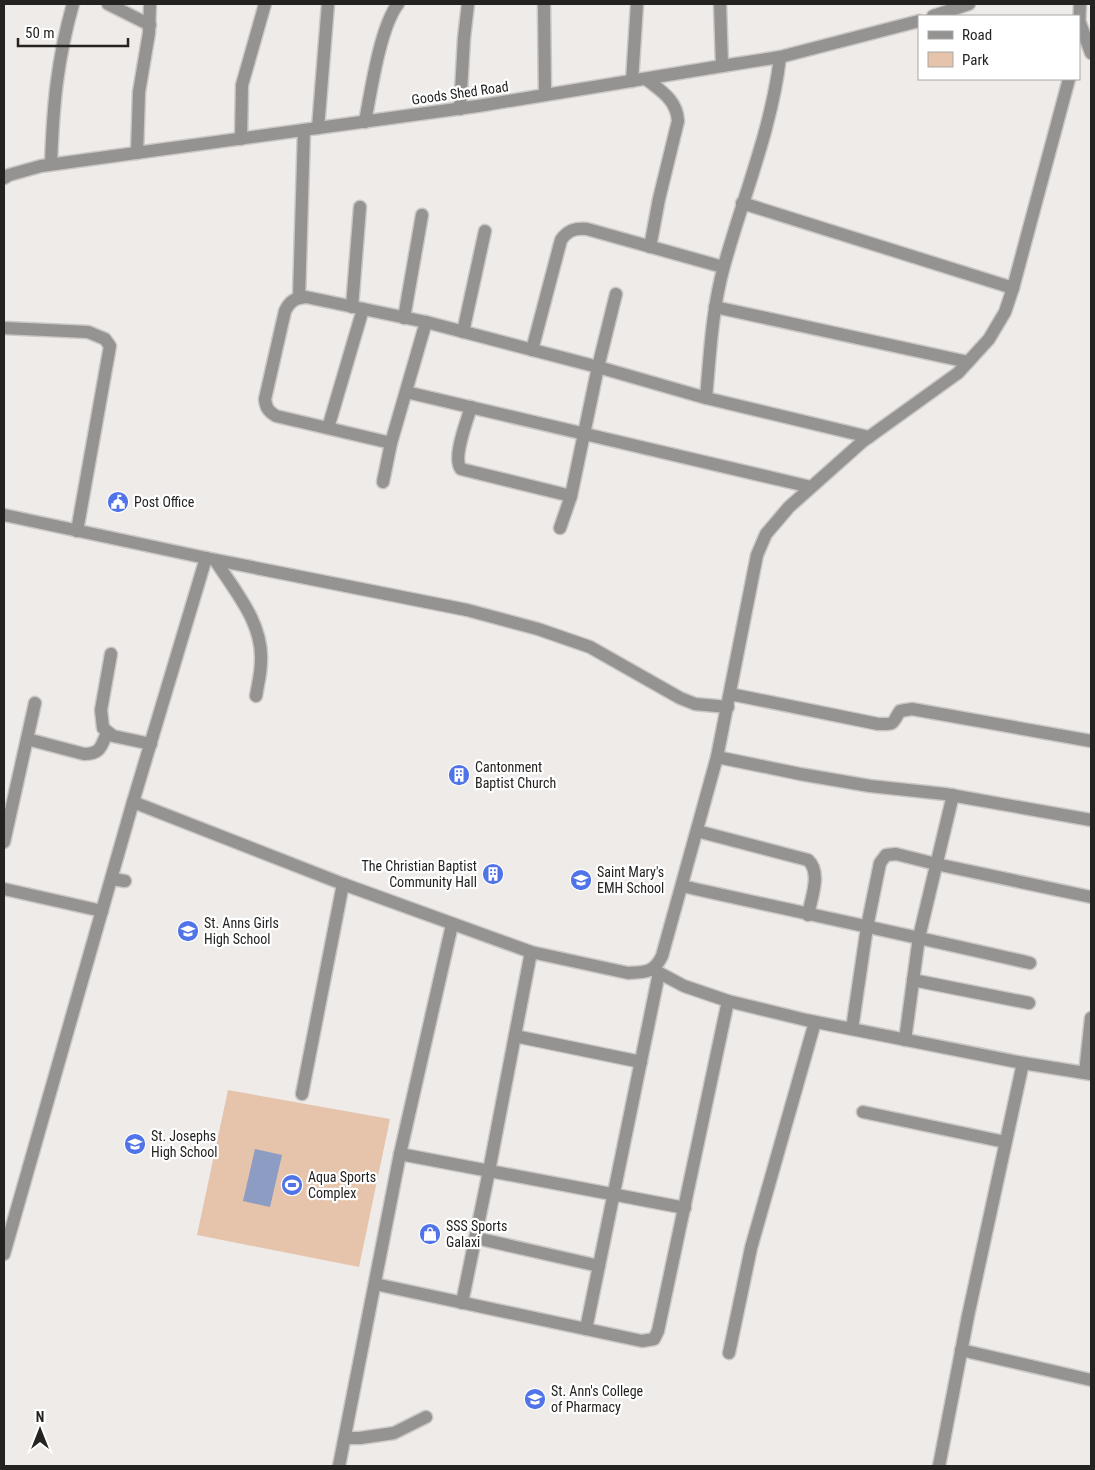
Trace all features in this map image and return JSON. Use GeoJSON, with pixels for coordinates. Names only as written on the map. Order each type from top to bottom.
{"type":"FeatureCollection","features":[{"type":"Feature","properties":{"kind":"street"},"geometry":{"type":"LineString","coordinates":[[51,164],[53,106],[58,68],[63,37],[73,4]]}},
{"type":"Feature","properties":{"kind":"street"},"geometry":{"type":"LineString","coordinates":[[108,4],[150,25]]}},
{"type":"Feature","properties":{"kind":"street"},"geometry":{"type":"LineString","coordinates":[[137,153],[139,92],[150,25],[150,4]]}},
{"type":"Feature","properties":{"kind":"street"},"geometry":{"type":"LineString","coordinates":[[241,139],[242,85],[265,4]]}},
{"type":"Feature","properties":{"kind":"street"},"geometry":{"type":"LineString","coordinates":[[318,128],[328,4]]}},
{"type":"Feature","properties":{"kind":"street"},"geometry":{"type":"LineString","coordinates":[[365,122],[388,23],[398,4]]}},
{"type":"Feature","properties":{"kind":"street"},"geometry":{"type":"LineString","coordinates":[[460,109],[468,4]]}},
{"type":"Feature","properties":{"kind":"street"},"geometry":{"type":"LineString","coordinates":[[544,4],[545,95]]}},
{"type":"Feature","properties":{"kind":"street"},"geometry":{"type":"LineString","coordinates":[[632,81],[637,4]]}},
{"type":"Feature","properties":{"kind":"street"},"geometry":{"type":"LineString","coordinates":[[720,4],[722,66]]}},
{"type":"Feature","properties":{"kind":"street"},"geometry":{"type":"LineString","coordinates":[[936,15],[969,4]]}},
{"type":"Feature","properties":{"kind":"street","name":"Goods Shed Road"},"geometry":{"type":"LineString","coordinates":[[4,178],[51,164],[460,109],[780,57],[918,21]]}},
{"type":"Feature","properties":{"kind":"street"},"geometry":{"type":"LineString","coordinates":[[1080,28],[1091,53]]}},
{"type":"Feature","properties":{"kind":"street"},"geometry":{"type":"LineString","coordinates":[[706,398],[715,307],[723,267],[774,98],[780,57]]}},
{"type":"Feature","properties":{"kind":"street"},"geometry":{"type":"LineString","coordinates":[[646,79],[670,99],[678,113],[678,121],[659,199],[650,247]]}},
{"type":"Feature","properties":{"kind":"street"},"geometry":{"type":"LineString","coordinates":[[586,1329],[641,1062],[656,971],[698,830],[717,757],[757,555],[766,534],[789,506],[869,437],[958,373],[989,340],[1005,312],[1013,288],[1069,80]]}},
{"type":"Feature","properties":{"kind":"street"},"geometry":{"type":"LineString","coordinates":[[299,298],[304,130]]}},
{"type":"Feature","properties":{"kind":"street"},"geometry":{"type":"LineString","coordinates":[[742,203],[1013,288]]}},
{"type":"Feature","properties":{"kind":"street"},"geometry":{"type":"LineString","coordinates":[[328,428],[357,308],[360,207]]}},
{"type":"Feature","properties":{"kind":"street"},"geometry":{"type":"LineString","coordinates":[[404,318],[422,215]]}},
{"type":"Feature","properties":{"kind":"street"},"geometry":{"type":"LineString","coordinates":[[532,350],[561,240],[571,230],[587,229],[723,267]]}},
{"type":"Feature","properties":{"kind":"street"},"geometry":{"type":"LineString","coordinates":[[463,332],[485,231]]}},
{"type":"Feature","properties":{"kind":"street"},"geometry":{"type":"LineString","coordinates":[[560,528],[571,496],[598,367],[616,294]]}},
{"type":"Feature","properties":{"kind":"street"},"geometry":{"type":"LineString","coordinates":[[391,443],[276,416],[269,411],[265,399],[285,311],[289,303],[306,297],[426,322],[598,367],[706,398],[869,437]]}},
{"type":"Feature","properties":{"kind":"street"},"geometry":{"type":"LineString","coordinates":[[715,307],[968,362]]}},
{"type":"Feature","properties":{"kind":"street"},"geometry":{"type":"LineString","coordinates":[[383,482],[391,443],[426,322]]}},
{"type":"Feature","properties":{"kind":"street"},"geometry":{"type":"LineString","coordinates":[[4,328],[88,332],[105,339],[110,346],[77,531]]}},
{"type":"Feature","properties":{"kind":"street"},"geometry":{"type":"LineString","coordinates":[[406,392],[812,487]]}},
{"type":"Feature","properties":{"kind":"street"},"geometry":{"type":"LineString","coordinates":[[471,408],[458,455],[458,466],[461,469],[571,496]]}},
{"type":"Feature","properties":{"kind":"street"},"geometry":{"type":"LineString","coordinates":[[4,515],[210,559],[467,610],[538,629],[590,647],[680,698],[695,704],[728,707]]}},
{"type":"Feature","properties":{"kind":"street"},"geometry":{"type":"LineString","coordinates":[[210,559],[247,610],[257,629],[261,661],[256,696]]}},
{"type":"Feature","properties":{"kind":"street"},"geometry":{"type":"LineString","coordinates":[[4,1254],[84,997],[102,911],[133,802],[210,559]]}},
{"type":"Feature","properties":{"kind":"street"},"geometry":{"type":"LineString","coordinates":[[111,654],[101,710],[103,728],[112,736],[151,744]]}},
{"type":"Feature","properties":{"kind":"street"},"geometry":{"type":"LineString","coordinates":[[730,694],[878,724],[892,724],[896,721],[900,711],[912,709],[1091,740]]}},
{"type":"Feature","properties":{"kind":"street"},"geometry":{"type":"LineString","coordinates":[[4,842],[35,702]]}},
{"type":"Feature","properties":{"kind":"street"},"geometry":{"type":"LineString","coordinates":[[27,739],[84,754],[93,754],[100,749],[107,733]]}},
{"type":"Feature","properties":{"kind":"street"},"geometry":{"type":"LineString","coordinates":[[717,757],[870,786],[953,795],[1091,820]]}},
{"type":"Feature","properties":{"kind":"street"},"geometry":{"type":"LineString","coordinates":[[905,1040],[919,937],[953,795]]}},
{"type":"Feature","properties":{"kind":"street"},"geometry":{"type":"LineString","coordinates":[[133,802],[343,884],[531,952],[628,973],[656,971],[684,986],[728,1001],[815,1022],[1088,1074],[1091,1018]]}},
{"type":"Feature","properties":{"kind":"street"},"geometry":{"type":"LineString","coordinates":[[698,830],[808,860],[815,868],[808,915]]}},
{"type":"Feature","properties":{"kind":"street"},"geometry":{"type":"LineString","coordinates":[[852,1029],[867,927],[880,863],[886,855],[896,854],[1091,897]]}},
{"type":"Feature","properties":{"kind":"street"},"geometry":{"type":"LineString","coordinates":[[112,879],[125,882]]}},
{"type":"Feature","properties":{"kind":"street"},"geometry":{"type":"LineString","coordinates":[[302,1094],[343,884]]}},
{"type":"Feature","properties":{"kind":"street"},"geometry":{"type":"LineString","coordinates":[[682,886],[1030,963]]}},
{"type":"Feature","properties":{"kind":"street"},"geometry":{"type":"LineString","coordinates":[[4,889],[102,911]]}},
{"type":"Feature","properties":{"kind":"street"},"geometry":{"type":"LineString","coordinates":[[339,1466],[400,1154],[452,925]]}},
{"type":"Feature","properties":{"kind":"street"},"geometry":{"type":"LineString","coordinates":[[462,1303],[531,952]]}},
{"type":"Feature","properties":{"kind":"street"},"geometry":{"type":"LineString","coordinates":[[913,980],[1029,1003]]}},
{"type":"Feature","properties":{"kind":"street"},"geometry":{"type":"LineString","coordinates":[[375,1284],[642,1341],[654,1338],[658,1331],[728,1001]]}},
{"type":"Feature","properties":{"kind":"street"},"geometry":{"type":"LineString","coordinates":[[730,1353],[751,1248],[815,1022]]}},
{"type":"Feature","properties":{"kind":"street"},"geometry":{"type":"LineString","coordinates":[[515,1036],[641,1062]]}},
{"type":"Feature","properties":{"kind":"street"},"geometry":{"type":"LineString","coordinates":[[941,1466],[962,1350],[1023,1063]]}},
{"type":"Feature","properties":{"kind":"street"},"geometry":{"type":"LineString","coordinates":[[864,1112],[1005,1142]]}},
{"type":"Feature","properties":{"kind":"street"},"geometry":{"type":"LineString","coordinates":[[400,1154],[685,1208]]}},
{"type":"Feature","properties":{"kind":"street"},"geometry":{"type":"LineString","coordinates":[[476,1238],[599,1266]]}},
{"type":"Feature","properties":{"kind":"street"},"geometry":{"type":"LineString","coordinates":[[962,1350],[1091,1380]]}},
{"type":"Feature","properties":{"kind":"street"},"geometry":{"type":"LineString","coordinates":[[345,1438],[360,1438],[394,1433],[426,1417]]}},
{"type":"Feature","properties":{"kind":"green space","name":"Aqua Sports Complex"},"geometry":{"type":"Polygon","coordinates":[[[228,1090],[390,1119],[359,1267],[197,1235],[228,1090]]]}},
{"type":"Feature","properties":{"kind":"water"},"geometry":{"type":"Polygon","coordinates":[[[255,1149],[282,1155],[270,1207],[243,1201],[255,1149]]]}},
{"type":"Feature","properties":{"kind":"place","name":"Post Office"},"geometry":{"type":"Point","coordinates":[118,502]}},
{"type":"Feature","properties":{"kind":"place","name":"Cantonment Baptist Church"},"geometry":{"type":"Point","coordinates":[459,775]}},
{"type":"Feature","properties":{"kind":"place","name":"The Christian Baptist Community Hall"},"geometry":{"type":"Point","coordinates":[493,874]}},
{"type":"Feature","properties":{"kind":"place","name":"Saint Mary's EMH School"},"geometry":{"type":"Point","coordinates":[581,880]}},
{"type":"Feature","properties":{"kind":"place","name":"St. Anns Girls High School"},"geometry":{"type":"Point","coordinates":[188,931]}},
{"type":"Feature","properties":{"kind":"place","name":"St. Josephs High School"},"geometry":{"type":"Point","coordinates":[135,1144]}},
{"type":"Feature","properties":{"kind":"place","name":"Aqua Sports Complex"},"geometry":{"type":"Point","coordinates":[292,1185]}},
{"type":"Feature","properties":{"kind":"place","name":"SSS Sports Galaxi"},"geometry":{"type":"Point","coordinates":[430,1234]}},
{"type":"Feature","properties":{"kind":"place","name":"St. Ann's College of Pharmacy"},"geometry":{"type":"Point","coordinates":[535,1399]}}]}
